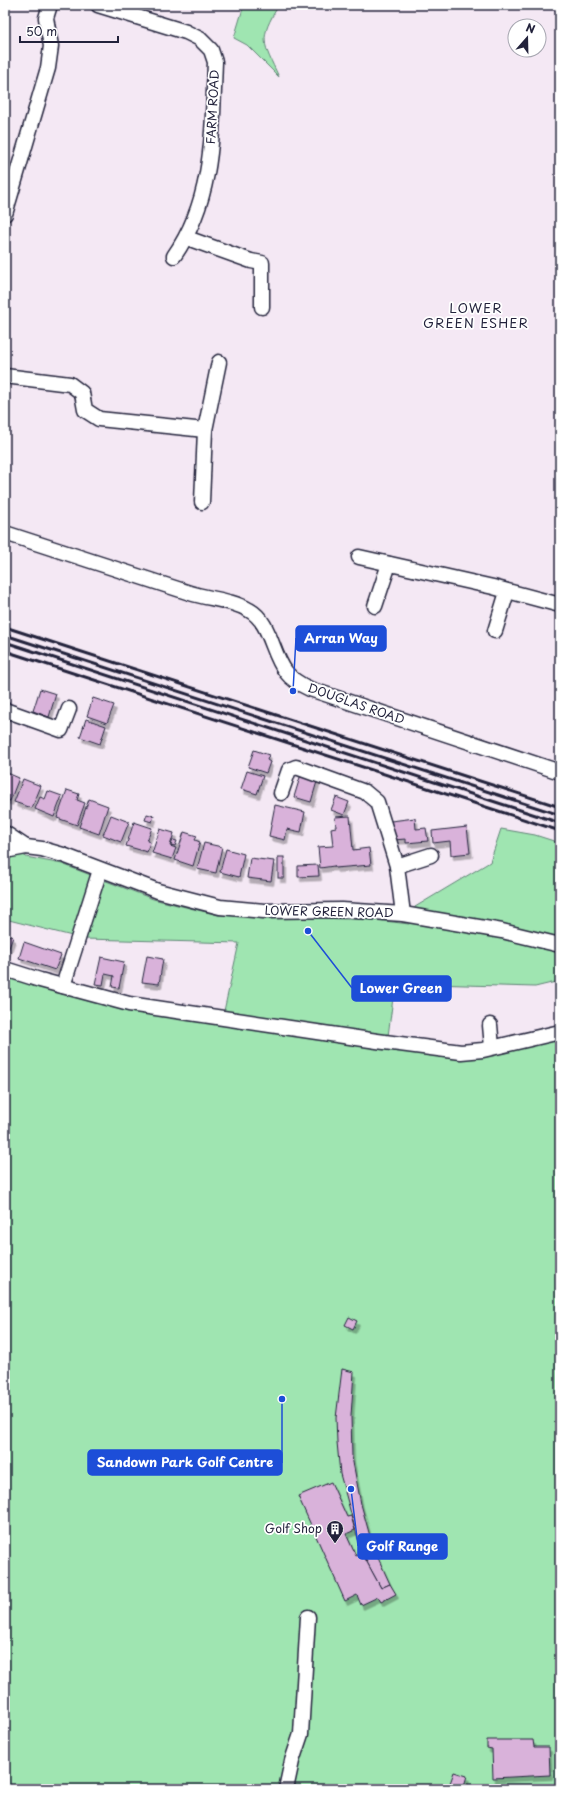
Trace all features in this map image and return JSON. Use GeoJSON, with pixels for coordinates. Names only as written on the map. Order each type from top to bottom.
{"type":"FeatureCollection","features":[{"type":"Feature","properties":{"kind":"street"},"geometry":{"type":"LineString","coordinates":[[5,214],[48,68],[50,46],[46,18],[50,5]]}},
{"type":"Feature","properties":{"kind":"street","name":"FARM ROAD"},"geometry":{"type":"LineString","coordinates":[[98,5],[186,32],[200,39],[211,50],[215,62],[210,165],[205,188],[186,238],[174,256]]}},
{"type":"Feature","properties":{"kind":"street"},"geometry":{"type":"LineString","coordinates":[[186,238],[251,261],[262,263],[262,307]]}},
{"type":"Feature","properties":{"kind":"street"},"geometry":{"type":"LineString","coordinates":[[202,502],[205,430],[220,362]]}},
{"type":"Feature","properties":{"kind":"street"},"geometry":{"type":"LineString","coordinates":[[5,376],[70,384],[82,393],[85,410],[99,419],[205,430]]}},
{"type":"Feature","properties":{"kind":"street","name":"DOUGLAS ROAD"},"geometry":{"type":"LineString","coordinates":[[5,533],[198,596],[235,604],[250,610],[260,619],[266,629],[278,659],[286,672],[300,684],[310,689],[560,772]]}},
{"type":"Feature","properties":{"kind":"street"},"geometry":{"type":"LineString","coordinates":[[359,557],[492,587],[560,605]]}},
{"type":"Feature","properties":{"kind":"street"},"geometry":{"type":"LineString","coordinates":[[375,606],[389,564]]}},
{"type":"Feature","properties":{"kind":"street"},"geometry":{"type":"LineString","coordinates":[[495,632],[508,592]]}},
{"type":"Feature","properties":{"kind":"street"},"geometry":{"type":"LineString","coordinates":[[5,710],[61,730],[69,709]]}},
{"type":"Feature","properties":{"kind":"street"},"geometry":{"type":"LineString","coordinates":[[281,794],[289,770],[296,767],[365,792],[377,802],[397,866],[403,914]]}},
{"type":"Feature","properties":{"kind":"street"},"geometry":{"type":"LineString","coordinates":[[5,833],[26,847]]}},
{"type":"Feature","properties":{"kind":"street"},"geometry":{"type":"LineString","coordinates":[[5,851],[26,847]]}},
{"type":"Feature","properties":{"kind":"street","name":"LOWER GREEN ROAD"},"geometry":{"type":"LineString","coordinates":[[26,847],[42,849],[63,855],[158,891],[220,907],[264,911],[342,910],[403,914],[502,931],[560,944]]}},
{"type":"Feature","properties":{"kind":"street"},"geometry":{"type":"LineString","coordinates":[[397,866],[431,855]]}},
{"type":"Feature","properties":{"kind":"street"},"geometry":{"type":"LineString","coordinates":[[63,986],[100,870]]}},
{"type":"Feature","properties":{"kind":"street"},"geometry":{"type":"LineString","coordinates":[[5,969],[129,1004],[461,1052],[492,1047],[560,1032]]}},
{"type":"Feature","properties":{"kind":"street"},"geometry":{"type":"LineString","coordinates":[[490,1025],[492,1047]]}},
{"type":"Feature","properties":{"kind":"street"},"geometry":{"type":"LineString","coordinates":[[286,1789],[292,1761],[301,1734],[308,1617]]}},
{"type":"Feature","properties":{"kind":"green space"},"geometry":{"type":"Polygon","coordinates":[[[244,5],[279,5],[268,26],[265,41],[269,56],[279,77],[247,45],[234,38],[244,5]]]}},
{"type":"Feature","properties":{"kind":"green space"},"geometry":{"type":"Polygon","coordinates":[[[501,829],[535,835],[560,843],[560,981],[535,987],[395,983],[388,1036],[224,1011],[239,943],[84,939],[5,919],[5,841],[26,857],[62,864],[153,899],[218,915],[376,920],[409,924],[415,907],[490,862],[501,829]]]}},
{"type":"Feature","properties":{"kind":"green space"},"geometry":{"type":"Polygon","coordinates":[[[5,976],[91,1001],[466,1058],[560,1038],[560,1789],[5,1789],[5,976]]]}},
{"type":"Feature","properties":{"kind":"building"},"geometry":{"type":"Polygon","coordinates":[[[40,689],[56,694],[49,717],[33,711],[40,689]]]}},
{"type":"Feature","properties":{"kind":"building"},"geometry":{"type":"Polygon","coordinates":[[[93,698],[114,705],[107,723],[87,716],[93,698]]]}},
{"type":"Feature","properties":{"kind":"building"},"geometry":{"type":"Polygon","coordinates":[[[86,719],[106,726],[100,744],[80,737],[86,719]]]}},
{"type":"Feature","properties":{"kind":"building"},"geometry":{"type":"Polygon","coordinates":[[[254,750],[269,755],[267,760],[270,762],[266,773],[248,767],[254,750]]]}},
{"type":"Feature","properties":{"kind":"building"},"geometry":{"type":"Polygon","coordinates":[[[247,771],[263,776],[257,794],[241,789],[247,771]]]}},
{"type":"Feature","properties":{"kind":"building"},"geometry":{"type":"Polygon","coordinates":[[[5,772],[19,778],[10,801],[5,799],[5,772]]]}},
{"type":"Feature","properties":{"kind":"building"},"geometry":{"type":"Polygon","coordinates":[[[301,774],[318,778],[311,802],[294,797],[301,774]]]}},
{"type":"Feature","properties":{"kind":"building"},"geometry":{"type":"Polygon","coordinates":[[[23,779],[41,786],[32,808],[14,802],[23,779]]]}},
{"type":"Feature","properties":{"kind":"building"},"geometry":{"type":"Polygon","coordinates":[[[67,790],[79,794],[77,800],[85,803],[77,825],[57,818],[67,790]]]}},
{"type":"Feature","properties":{"kind":"building"},"geometry":{"type":"Polygon","coordinates":[[[48,791],[62,796],[54,817],[35,809],[40,797],[45,799],[48,791]]]}},
{"type":"Feature","properties":{"kind":"building"},"geometry":{"type":"Polygon","coordinates":[[[336,797],[349,802],[344,815],[331,810],[336,797]]]}},
{"type":"Feature","properties":{"kind":"building"},"geometry":{"type":"Polygon","coordinates":[[[89,799],[108,806],[99,834],[79,827],[89,799]]]}},
{"type":"Feature","properties":{"kind":"building"},"geometry":{"type":"Polygon","coordinates":[[[275,805],[305,812],[301,832],[287,829],[285,840],[269,836],[275,805]]]}},
{"type":"Feature","properties":{"kind":"building"},"geometry":{"type":"Polygon","coordinates":[[[147,814],[154,816],[152,822],[145,820],[147,814]]]}},
{"type":"Feature","properties":{"kind":"building"},"geometry":{"type":"Polygon","coordinates":[[[111,815],[129,822],[121,842],[103,835],[111,815]]]}},
{"type":"Feature","properties":{"kind":"building"},"geometry":{"type":"Polygon","coordinates":[[[350,816],[353,850],[369,848],[371,865],[320,868],[318,847],[333,846],[331,828],[336,827],[335,817],[350,816]]]}},
{"type":"Feature","properties":{"kind":"building"},"geometry":{"type":"Polygon","coordinates":[[[415,818],[416,829],[426,828],[428,841],[406,843],[406,839],[393,840],[391,821],[415,818]]]}},
{"type":"Feature","properties":{"kind":"building"},"geometry":{"type":"Polygon","coordinates":[[[134,822],[152,828],[147,841],[150,842],[147,852],[126,846],[134,822]]]}},
{"type":"Feature","properties":{"kind":"building"},"geometry":{"type":"Polygon","coordinates":[[[467,827],[470,853],[451,855],[450,841],[433,843],[432,831],[467,827]]]}},
{"type":"Feature","properties":{"kind":"building"},"geometry":{"type":"Polygon","coordinates":[[[160,829],[174,833],[170,846],[176,848],[172,859],[152,853],[160,829]]]}},
{"type":"Feature","properties":{"kind":"building"},"geometry":{"type":"Polygon","coordinates":[[[184,832],[197,836],[195,840],[200,842],[193,866],[175,860],[184,832]]]}},
{"type":"Feature","properties":{"kind":"building"},"geometry":{"type":"Polygon","coordinates":[[[173,840],[177,841],[175,846],[171,845],[173,840]]]}},
{"type":"Feature","properties":{"kind":"building"},"geometry":{"type":"Polygon","coordinates":[[[204,843],[222,847],[216,873],[197,869],[204,843]]]}},
{"type":"Feature","properties":{"kind":"building"},"geometry":{"type":"Polygon","coordinates":[[[226,849],[244,854],[239,877],[220,872],[226,849]]]}},
{"type":"Feature","properties":{"kind":"building"},"geometry":{"type":"Polygon","coordinates":[[[278,857],[284,857],[284,878],[278,878],[278,857]]]}},
{"type":"Feature","properties":{"kind":"building"},"geometry":{"type":"Polygon","coordinates":[[[250,858],[274,861],[271,881],[247,878],[250,858]]]}},
{"type":"Feature","properties":{"kind":"building"},"geometry":{"type":"Polygon","coordinates":[[[318,865],[319,876],[298,877],[298,866],[318,865]]]}},
{"type":"Feature","properties":{"kind":"building"},"geometry":{"type":"Polygon","coordinates":[[[5,934],[13,937],[7,953],[5,952],[5,934]]]}},
{"type":"Feature","properties":{"kind":"building"},"geometry":{"type":"Polygon","coordinates":[[[24,942],[61,955],[55,970],[19,958],[24,942]]]}},
{"type":"Feature","properties":{"kind":"building"},"geometry":{"type":"Polygon","coordinates":[[[147,956],[163,959],[159,984],[142,982],[147,956]]]}},
{"type":"Feature","properties":{"kind":"building"},"geometry":{"type":"Polygon","coordinates":[[[101,957],[124,962],[119,988],[112,987],[114,976],[105,974],[103,985],[95,984],[101,957]]]}},
{"type":"Feature","properties":{"kind":"building"},"geometry":{"type":"Polygon","coordinates":[[[349,1317],[357,1321],[353,1329],[345,1325],[349,1317]]]}},
{"type":"Feature","properties":{"kind":"building"},"geometry":{"type":"Polygon","coordinates":[[[342,1369],[354,1372],[351,1416],[352,1457],[361,1504],[373,1547],[390,1584],[381,1588],[362,1553],[340,1474],[336,1418],[342,1369]]]}},
{"type":"Feature","properties":{"kind":"building","name":"Golf Shop"},"geometry":{"type":"Polygon","coordinates":[[[331,1482],[347,1517],[351,1516],[355,1530],[346,1534],[356,1556],[362,1553],[381,1588],[390,1584],[396,1594],[381,1602],[378,1597],[361,1605],[357,1595],[345,1601],[298,1496],[331,1482]]]}},
{"type":"Feature","properties":{"kind":"building"},"geometry":{"type":"Polygon","coordinates":[[[487,1740],[533,1740],[534,1747],[549,1747],[550,1775],[493,1778],[492,1749],[487,1748],[487,1740]]]}},
{"type":"Feature","properties":{"kind":"building"},"geometry":{"type":"Polygon","coordinates":[[[454,1772],[467,1776],[463,1789],[448,1789],[454,1772]]]}},
{"type":"Feature","properties":{"kind":"railway"},"geometry":{"type":"LineString","coordinates":[[5,627],[560,807]]}},
{"type":"Feature","properties":{"kind":"railway"},"geometry":{"type":"LineString","coordinates":[[5,635],[560,815]]}},
{"type":"Feature","properties":{"kind":"railway"},"geometry":{"type":"LineString","coordinates":[[5,642],[560,823]]}},
{"type":"Feature","properties":{"kind":"railway"},"geometry":{"type":"LineString","coordinates":[[5,651],[560,831]]}},
{"type":"Feature","properties":{"kind":"place","name":"Arran Way"},"geometry":{"type":"Point","coordinates":[293,691]}},
{"type":"Feature","properties":{"kind":"place","name":"Lower Green"},"geometry":{"type":"Point","coordinates":[308,931]}},
{"type":"Feature","properties":{"kind":"place","name":"Sandown Park Golf Centre"},"geometry":{"type":"Point","coordinates":[282,1399]}},
{"type":"Feature","properties":{"kind":"place","name":"Golf Range"},"geometry":{"type":"Point","coordinates":[351,1489]}},
{"type":"Feature","properties":{"kind":"place","name":"Golf Shop"},"geometry":{"type":"Point","coordinates":[335,1544]}},
{"type":"Feature","properties":{"kind":"district","name":"LOWER GREEN ESHER"},"geometry":{"type":"Point","coordinates":[476,316]}}]}
